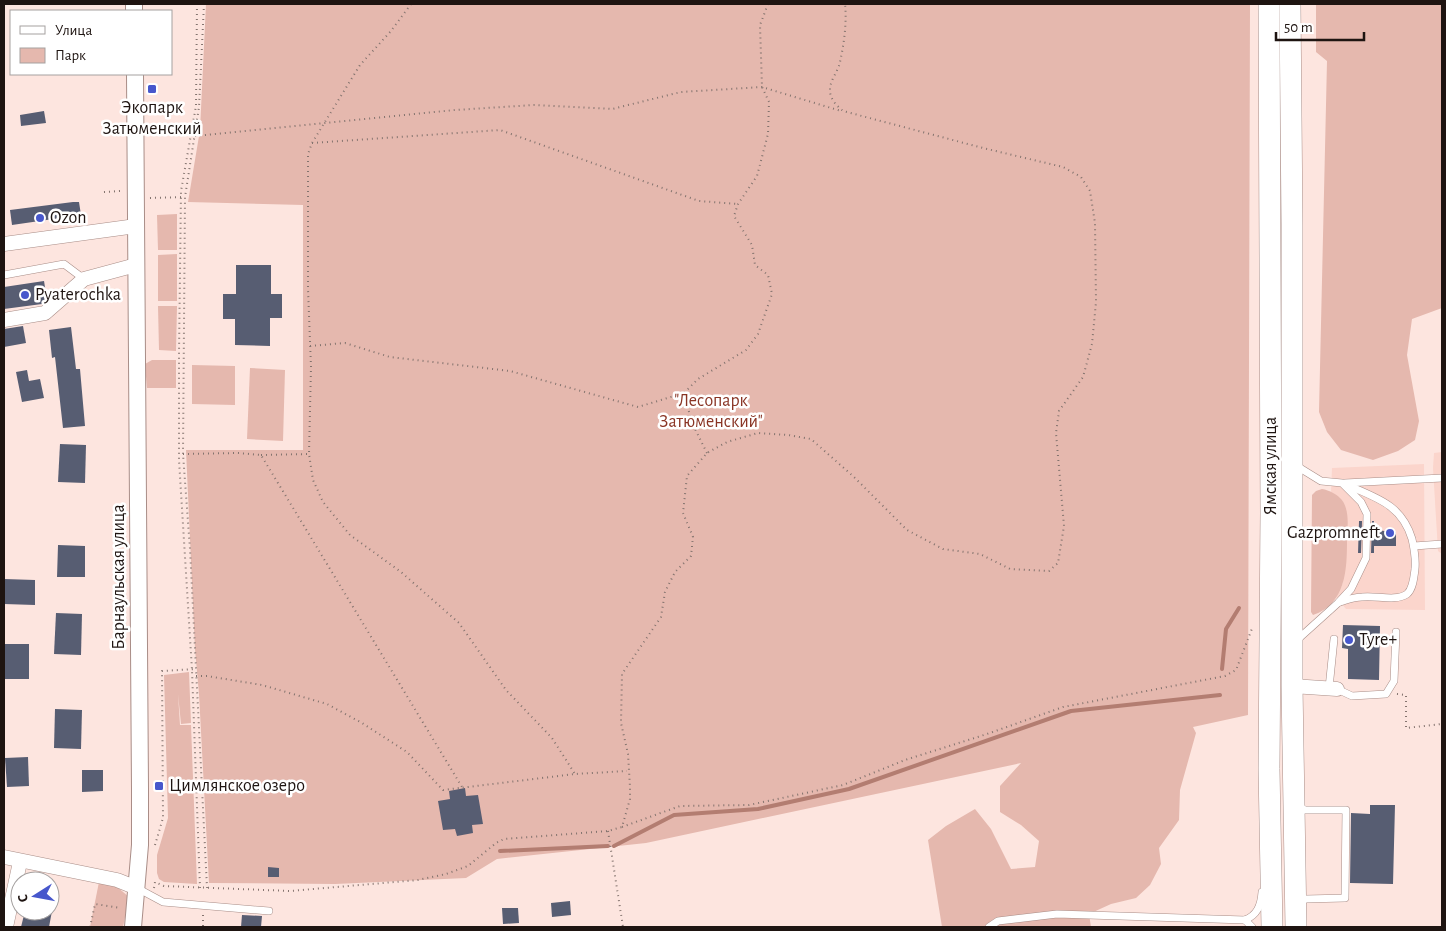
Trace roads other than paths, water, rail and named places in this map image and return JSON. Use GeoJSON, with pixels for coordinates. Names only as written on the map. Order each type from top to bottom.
{"type":"FeatureCollection","features":[{"type":"Feature","properties":{"kind":"main road","name":"Ямская улица"},"geometry":{"type":"LineString","coordinates":[[1269,4],[1271,542],[1269,769],[1272,927]]}},
{"type":"Feature","properties":{"kind":"main road","name":"Ямская улица"},"geometry":{"type":"LineString","coordinates":[[1290,4],[1292,686],[1296,927]]}},
{"type":"Feature","properties":{"kind":"street","name":"Барнаульская улица"},"geometry":{"type":"LineString","coordinates":[[134,927],[140,845],[135,75]]}},
{"type":"Feature","properties":{"kind":"street"},"geometry":{"type":"LineString","coordinates":[[4,244],[136,226]]}},
{"type":"Feature","properties":{"kind":"street"},"geometry":{"type":"LineString","coordinates":[[4,320],[45,314],[84,279],[136,265]]}},
{"type":"Feature","properties":{"kind":"street"},"geometry":{"type":"LineString","coordinates":[[1292,686],[1333,688]]}},
{"type":"Feature","properties":{"kind":"street"},"geometry":{"type":"LineString","coordinates":[[4,857],[20,862],[117,880],[137,888]]}},
{"type":"Feature","properties":{"kind":"street"},"geometry":{"type":"LineString","coordinates":[[6,927],[20,862]]}},
{"type":"Feature","properties":{"kind":"lane"},"geometry":{"type":"LineString","coordinates":[[4,274],[64,264],[84,279]]}},
{"type":"Feature","properties":{"kind":"lane"},"geometry":{"type":"LineString","coordinates":[[1292,463],[1321,481],[1342,483],[1391,482],[1442,478]]}},
{"type":"Feature","properties":{"kind":"lane"},"geometry":{"type":"LineString","coordinates":[[1338,603],[1361,597],[1399,597],[1408,593],[1412,585],[1416,566],[1414,546],[1408,528],[1396,510],[1381,500],[1342,483]]}},
{"type":"Feature","properties":{"kind":"lane"},"geometry":{"type":"LineString","coordinates":[[1292,646],[1338,603],[1350,589],[1366,558],[1367,514],[1361,502],[1342,483]]}},
{"type":"Feature","properties":{"kind":"lane"},"geometry":{"type":"LineString","coordinates":[[1414,546],[1442,544]]}},
{"type":"Feature","properties":{"kind":"lane"},"geometry":{"type":"LineString","coordinates":[[1334,639],[1333,688],[1352,696],[1386,694],[1394,681],[1396,632]]}},
{"type":"Feature","properties":{"kind":"lane"},"geometry":{"type":"LineString","coordinates":[[1262,830],[1262,802],[1269,769]]}},
{"type":"Feature","properties":{"kind":"lane"},"geometry":{"type":"LineString","coordinates":[[1294,805],[1305,810],[1346,810],[1345,898],[1306,898],[1296,903]]}},
{"type":"Feature","properties":{"kind":"lane"},"geometry":{"type":"LineString","coordinates":[[989,927],[998,921],[1057,914],[1245,920],[1254,916],[1259,908],[1262,886]]}},
{"type":"Feature","properties":{"kind":"lane"},"geometry":{"type":"LineString","coordinates":[[137,888],[164,902],[269,911]]}},
{"type":"Feature","properties":{"kind":"lane"},"geometry":{"type":"LineString","coordinates":[[1245,920],[1252,927]]}},
{"type":"Feature","properties":{"kind":"waterway"},"geometry":{"type":"LineString","coordinates":[[1222,669],[1226,629],[1239,608]]}},
{"type":"Feature","properties":{"kind":"waterway"},"geometry":{"type":"LineString","coordinates":[[614,846],[674,815],[758,809],[849,789],[1071,711],[1220,695]]}},
{"type":"Feature","properties":{"kind":"waterway"},"geometry":{"type":"LineString","coordinates":[[500,851],[608,846]]}},
{"type":"Feature","properties":{"kind":"place","name":"Экопарк Затюменский"},"geometry":{"type":"Point","coordinates":[152,89]}},
{"type":"Feature","properties":{"kind":"place","name":"Ozon"},"geometry":{"type":"Point","coordinates":[40,218]}},
{"type":"Feature","properties":{"kind":"place","name":"Pyaterochka"},"geometry":{"type":"Point","coordinates":[25,295]}},
{"type":"Feature","properties":{"kind":"place","name":"Gazpromneft"},"geometry":{"type":"Point","coordinates":[1390,533]}},
{"type":"Feature","properties":{"kind":"place","name":"Tyre+"},"geometry":{"type":"Point","coordinates":[1349,640]}},
{"type":"Feature","properties":{"kind":"place","name":"Цимлянское озеро"},"geometry":{"type":"Point","coordinates":[159,786]}},
{"type":"Feature","properties":{"kind":"park label","name":"\"Лесопарк Затюменский\""},"geometry":{"type":"Point","coordinates":[711,411]}}]}
